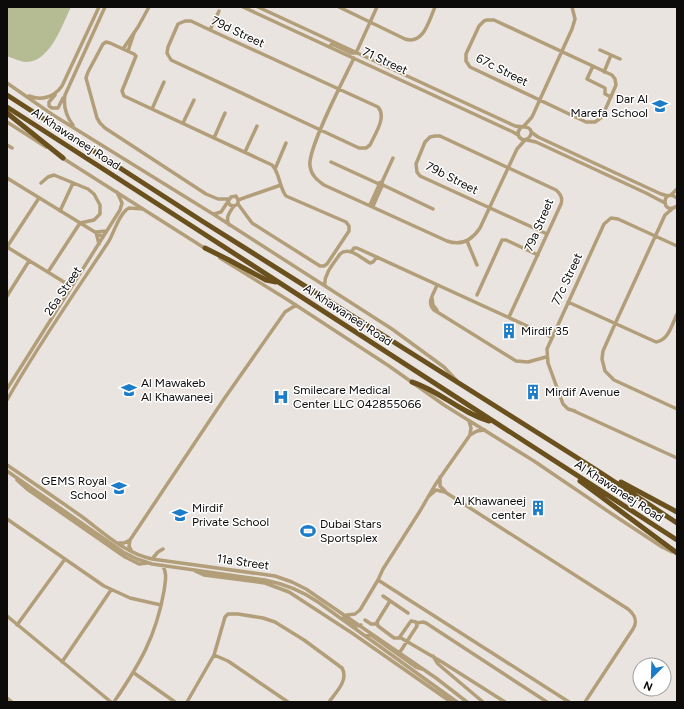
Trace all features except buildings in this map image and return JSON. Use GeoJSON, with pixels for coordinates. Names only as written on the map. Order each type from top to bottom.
{"type":"FeatureCollection","features":[{"type":"Feature","properties":{"kind":"highway","name":"Al Khawaneej Road"},"geometry":{"type":"LineString","coordinates":[[7,95],[202,221],[595,469],[677,523]]}},
{"type":"Feature","properties":{"kind":"highway","name":"Al Khawaneej Road"},"geometry":{"type":"LineString","coordinates":[[7,107],[677,540]]}},
{"type":"Feature","properties":{"kind":"highway"},"geometry":{"type":"LineString","coordinates":[[7,113],[64,158]]}},
{"type":"Feature","properties":{"kind":"highway"},"geometry":{"type":"LineString","coordinates":[[204,248],[266,280],[278,282]]}},
{"type":"Feature","properties":{"kind":"highway"},"geometry":{"type":"LineString","coordinates":[[412,382],[432,390],[475,416],[494,422]]}},
{"type":"Feature","properties":{"kind":"highway"},"geometry":{"type":"LineString","coordinates":[[566,469],[589,488],[677,553]]}},
{"type":"Feature","properties":{"kind":"highway"},"geometry":{"type":"LineString","coordinates":[[595,469],[677,512]]}},
{"type":"Feature","properties":{"kind":"street"},"geometry":{"type":"LineString","coordinates":[[98,7],[65,82],[50,101],[49,106],[52,108],[59,106],[105,7]]}},
{"type":"Feature","properties":{"kind":"street"},"geometry":{"type":"LineString","coordinates":[[123,49],[134,33],[148,7]]}},
{"type":"Feature","properties":{"kind":"street","name":"71 Street"},"geometry":{"type":"LineString","coordinates":[[243,7],[513,132],[518,136]]}},
{"type":"Feature","properties":{"kind":"street","name":"71 Street"},"geometry":{"type":"LineString","coordinates":[[258,7],[515,126],[522,127]]}},
{"type":"Feature","properties":{"kind":"street"},"geometry":{"type":"LineString","coordinates":[[338,7],[405,39],[415,40],[422,34],[435,7]]}},
{"type":"Feature","properties":{"kind":"street"},"geometry":{"type":"LineString","coordinates":[[329,47],[332,44],[350,52],[356,52],[377,7]]}},
{"type":"Feature","properties":{"kind":"street"},"geometry":{"type":"LineString","coordinates":[[354,58],[310,154],[310,166],[315,177],[324,184],[447,241],[455,243],[467,241],[473,237],[480,228],[517,149],[519,130],[532,117],[562,52],[574,24],[572,7]]}},
{"type":"Feature","properties":{"kind":"street"},"geometry":{"type":"LineString","coordinates":[[210,30],[219,11]]}},
{"type":"Feature","properties":{"kind":"street","name":"67c Street"},"geometry":{"type":"LineString","coordinates":[[540,100],[468,65],[466,57],[474,36],[481,23],[490,20],[562,52]]}},
{"type":"Feature","properties":{"kind":"street","name":"79d Street"},"geometry":{"type":"LineString","coordinates":[[189,21],[210,30],[375,106],[380,110],[382,118],[371,143],[366,148],[359,148],[170,58],[167,53],[168,47],[177,26],[181,22],[189,21]]}},
{"type":"Feature","properties":{"kind":"street"},"geometry":{"type":"LineString","coordinates":[[128,51],[134,33]]}},
{"type":"Feature","properties":{"kind":"street"},"geometry":{"type":"LineString","coordinates":[[104,42],[110,42],[123,49],[135,55],[136,58],[122,94],[271,165],[275,168],[280,185],[285,194],[290,198],[346,222],[349,228],[348,233],[326,265],[318,265],[254,224],[236,204],[228,200],[218,199],[206,194],[104,128],[100,123],[87,83],[87,74],[104,42]]}},
{"type":"Feature","properties":{"kind":"street"},"geometry":{"type":"LineString","coordinates":[[600,50],[620,59]]}},
{"type":"Feature","properties":{"kind":"street"},"geometry":{"type":"LineString","coordinates":[[540,100],[586,122],[592,123],[600,119],[611,97],[616,82],[612,75],[562,52]]}},
{"type":"Feature","properties":{"kind":"street"},"geometry":{"type":"LineString","coordinates":[[604,72],[611,55]]}},
{"type":"Feature","properties":{"kind":"street"},"geometry":{"type":"LineString","coordinates":[[592,66],[587,79],[605,88],[605,94],[611,97]]}},
{"type":"Feature","properties":{"kind":"street"},"geometry":{"type":"LineString","coordinates":[[152,109],[164,82]]}},
{"type":"Feature","properties":{"kind":"street"},"geometry":{"type":"LineString","coordinates":[[7,83],[392,329],[451,373],[459,384]]}},
{"type":"Feature","properties":{"kind":"street"},"geometry":{"type":"LineString","coordinates":[[24,94],[34,98],[41,98],[53,95],[60,90]]}},
{"type":"Feature","properties":{"kind":"street"},"geometry":{"type":"LineString","coordinates":[[66,91],[64,100],[65,108],[69,120],[77,129]]}},
{"type":"Feature","properties":{"kind":"street"},"geometry":{"type":"LineString","coordinates":[[183,123],[194,100]]}},
{"type":"Feature","properties":{"kind":"street"},"geometry":{"type":"LineString","coordinates":[[214,138],[225,113]]}},
{"type":"Feature","properties":{"kind":"street"},"geometry":{"type":"LineString","coordinates":[[517,149],[530,137],[532,117]]}},
{"type":"Feature","properties":{"kind":"street"},"geometry":{"type":"LineString","coordinates":[[7,122],[296,305],[444,405],[547,470],[651,540],[667,550],[677,553]]}},
{"type":"Feature","properties":{"kind":"street"},"geometry":{"type":"LineString","coordinates":[[245,152],[257,126]]}},
{"type":"Feature","properties":{"kind":"street"},"geometry":{"type":"LineString","coordinates":[[522,127],[527,127],[538,137],[661,194],[669,196],[674,195],[677,198]]}},
{"type":"Feature","properties":{"kind":"street","name":"79b Street"},"geometry":{"type":"LineString","coordinates":[[509,167],[440,136],[430,137],[427,140],[416,162],[416,170],[422,177],[547,234]]}},
{"type":"Feature","properties":{"kind":"street"},"geometry":{"type":"LineString","coordinates":[[518,136],[522,140],[534,141],[646,193],[665,204],[668,208],[676,208]]}},
{"type":"Feature","properties":{"kind":"street"},"geometry":{"type":"LineString","coordinates":[[275,168],[286,143]]}},
{"type":"Feature","properties":{"kind":"street"},"geometry":{"type":"LineString","coordinates":[[7,145],[12,148]]}},
{"type":"Feature","properties":{"kind":"street"},"geometry":{"type":"LineString","coordinates":[[371,206],[393,158]]}},
{"type":"Feature","properties":{"kind":"street"},"geometry":{"type":"LineString","coordinates":[[331,162],[433,209]]}},
{"type":"Feature","properties":{"kind":"street","name":"79a Street"},"geometry":{"type":"LineString","coordinates":[[509,167],[556,190],[561,195],[562,201],[509,317]]}},
{"type":"Feature","properties":{"kind":"street"},"geometry":{"type":"LineString","coordinates":[[41,183],[52,175],[91,191],[97,197],[100,205],[100,212],[96,219],[90,222],[80,223]]}},
{"type":"Feature","properties":{"kind":"street"},"geometry":{"type":"LineString","coordinates":[[7,178],[103,237],[105,242],[98,256]]}},
{"type":"Feature","properties":{"kind":"street"},"geometry":{"type":"LineString","coordinates":[[60,211],[74,183]]}},
{"type":"Feature","properties":{"kind":"street"},"geometry":{"type":"LineString","coordinates":[[229,225],[227,219],[228,214],[236,204],[280,185]]}},
{"type":"Feature","properties":{"kind":"street"},"geometry":{"type":"LineString","coordinates":[[677,188],[665,200],[665,215],[615,324],[602,359],[605,371],[611,378],[677,409]]}},
{"type":"Feature","properties":{"kind":"street","name":"26a Street"},"geometry":{"type":"LineString","coordinates":[[7,389],[122,206],[117,191]]}},
{"type":"Feature","properties":{"kind":"street"},"geometry":{"type":"LineString","coordinates":[[213,214],[221,212],[231,197],[237,197],[236,204]]}},
{"type":"Feature","properties":{"kind":"street"},"geometry":{"type":"LineString","coordinates":[[39,198],[7,247],[64,282],[67,286],[68,292]]}},
{"type":"Feature","properties":{"kind":"street","name":"26a Street"},"geometry":{"type":"LineString","coordinates":[[7,400],[46,334],[110,239],[125,210],[129,208],[145,209]]}},
{"type":"Feature","properties":{"kind":"street"},"geometry":{"type":"LineString","coordinates":[[665,215],[676,208]]}},
{"type":"Feature","properties":{"kind":"street","name":"77c Street"},"geometry":{"type":"LineString","coordinates":[[546,357],[551,337],[604,224],[608,220],[618,219],[656,236]]}},
{"type":"Feature","properties":{"kind":"street"},"geometry":{"type":"LineString","coordinates":[[48,272],[80,223]]}},
{"type":"Feature","properties":{"kind":"street"},"geometry":{"type":"LineString","coordinates":[[96,232],[107,231]]}},
{"type":"Feature","properties":{"kind":"street"},"geometry":{"type":"LineString","coordinates":[[96,232],[99,244]]}},
{"type":"Feature","properties":{"kind":"street"},"geometry":{"type":"LineString","coordinates":[[656,236],[677,246]]}},
{"type":"Feature","properties":{"kind":"street"},"geometry":{"type":"LineString","coordinates":[[477,295],[502,240],[506,240],[538,255]]}},
{"type":"Feature","properties":{"kind":"street"},"geometry":{"type":"LineString","coordinates":[[467,241],[477,265]]}},
{"type":"Feature","properties":{"kind":"street"},"geometry":{"type":"LineString","coordinates":[[351,252],[356,247],[551,337]]}},
{"type":"Feature","properties":{"kind":"street"},"geometry":{"type":"LineString","coordinates":[[325,286],[325,279],[340,254],[345,251],[351,252],[370,263],[377,257]]}},
{"type":"Feature","properties":{"kind":"street"},"geometry":{"type":"LineString","coordinates":[[7,296],[29,261]]}},
{"type":"Feature","properties":{"kind":"street"},"geometry":{"type":"LineString","coordinates":[[64,282],[75,281]]}},
{"type":"Feature","properties":{"kind":"street"},"geometry":{"type":"LineString","coordinates":[[437,285],[430,299],[430,305],[434,310],[510,358],[522,362],[535,361],[546,357],[560,398],[567,406],[677,458]]}},
{"type":"Feature","properties":{"kind":"street"},"geometry":{"type":"LineString","coordinates":[[133,552],[129,546],[130,540],[224,399],[285,312],[288,300]]}},
{"type":"Feature","properties":{"kind":"street"},"geometry":{"type":"LineString","coordinates":[[568,302],[653,342],[659,342],[667,336],[677,314]]}},
{"type":"Feature","properties":{"kind":"street"},"geometry":{"type":"LineString","coordinates":[[285,312],[296,305]]}},
{"type":"Feature","properties":{"kind":"street"},"geometry":{"type":"LineString","coordinates":[[7,381],[13,379]]}},
{"type":"Feature","properties":{"kind":"street"},"geometry":{"type":"LineString","coordinates":[[469,421],[471,428],[470,435]]}},
{"type":"Feature","properties":{"kind":"street"},"geometry":{"type":"LineString","coordinates":[[346,615],[353,615],[360,610],[383,569],[440,477],[470,435],[477,431],[485,430]]}},
{"type":"Feature","properties":{"kind":"street","name":"11a Street"},"geometry":{"type":"LineString","coordinates":[[7,465],[133,552],[152,559],[281,578],[292,582],[313,593],[361,625],[425,670],[467,702]]}},
{"type":"Feature","properties":{"kind":"street","name":"11a Street"},"geometry":{"type":"LineString","coordinates":[[7,471],[123,552],[137,559],[174,567],[265,580],[281,584],[306,595],[457,702]]}},
{"type":"Feature","properties":{"kind":"street"},"geometry":{"type":"LineString","coordinates":[[440,477],[440,486],[445,492],[628,609],[633,614],[636,620],[633,629],[585,702]]}},
{"type":"Feature","properties":{"kind":"street"},"geometry":{"type":"LineString","coordinates":[[428,498],[436,490],[445,492]]}},
{"type":"Feature","properties":{"kind":"street"},"geometry":{"type":"LineString","coordinates":[[7,519],[111,590],[130,598],[161,605]]}},
{"type":"Feature","properties":{"kind":"street"},"geometry":{"type":"LineString","coordinates":[[118,543],[124,543],[130,540]]}},
{"type":"Feature","properties":{"kind":"street"},"geometry":{"type":"LineString","coordinates":[[152,559],[163,549]]}},
{"type":"Feature","properties":{"kind":"street"},"geometry":{"type":"LineString","coordinates":[[17,625],[65,559]]}},
{"type":"Feature","properties":{"kind":"street"},"geometry":{"type":"LineString","coordinates":[[7,616],[112,702],[134,673],[150,640],[161,605],[166,573],[162,565]]}},
{"type":"Feature","properties":{"kind":"street"},"geometry":{"type":"LineString","coordinates":[[166,573],[174,567]]}},
{"type":"Feature","properties":{"kind":"street","name":"11a Street"},"geometry":{"type":"LineString","coordinates":[[193,569],[204,575],[265,583],[285,590],[309,604],[451,702]]}},
{"type":"Feature","properties":{"kind":"street"},"geometry":{"type":"LineString","coordinates":[[378,580],[569,702]]}},
{"type":"Feature","properties":{"kind":"street"},"geometry":{"type":"LineString","coordinates":[[62,662],[111,590]]}},
{"type":"Feature","properties":{"kind":"street"},"geometry":{"type":"LineString","coordinates":[[383,596],[408,613]]}},
{"type":"Feature","properties":{"kind":"street"},"geometry":{"type":"LineString","coordinates":[[376,624],[390,601]]}},
{"type":"Feature","properties":{"kind":"street"},"geometry":{"type":"LineString","coordinates":[[187,702],[214,655],[223,620],[228,614],[241,614],[275,622],[304,640],[340,666],[344,674],[343,681],[329,702]]}},
{"type":"Feature","properties":{"kind":"street"},"geometry":{"type":"LineString","coordinates":[[336,615],[344,618],[356,626],[361,625]]}},
{"type":"Feature","properties":{"kind":"street"},"geometry":{"type":"LineString","coordinates":[[365,620],[371,624],[376,624],[394,638],[407,641],[433,656],[505,702]]}},
{"type":"Feature","properties":{"kind":"street"},"geometry":{"type":"LineString","coordinates":[[399,638],[411,621],[414,620],[417,623],[423,622],[547,702]]}},
{"type":"Feature","properties":{"kind":"street"},"geometry":{"type":"LineString","coordinates":[[400,652],[417,626],[417,623]]}},
{"type":"Feature","properties":{"kind":"street"},"geometry":{"type":"LineString","coordinates":[[365,636],[371,635],[416,667],[425,670]]}},
{"type":"Feature","properties":{"kind":"street"},"geometry":{"type":"LineString","coordinates":[[214,655],[228,661],[288,702]]}},
{"type":"Feature","properties":{"kind":"street"},"geometry":{"type":"LineString","coordinates":[[433,656],[438,664],[483,702]]}},
{"type":"Feature","properties":{"kind":"street"},"geometry":{"type":"LineString","coordinates":[[409,667],[410,673]]}},
{"type":"Feature","properties":{"kind":"street"},"geometry":{"type":"LineString","coordinates":[[134,673],[175,702]]}},
{"type":"Feature","properties":{"kind":"street"},"geometry":{"type":"LineString","coordinates":[[7,698],[12,702]]}},
{"type":"Feature","properties":{"kind":"green space"},"geometry":{"type":"Polygon","coordinates":[[[7,7],[71,7],[59,33],[48,50],[34,61],[25,62],[7,56],[7,7]]]}},
{"type":"Feature","properties":{"kind":"place","name":"Dar Al Marefa School"},"geometry":{"type":"Point","coordinates":[660,106]}},
{"type":"Feature","properties":{"kind":"place","name":"Mirdif 35"},"geometry":{"type":"Point","coordinates":[509,331]}},
{"type":"Feature","properties":{"kind":"place","name":"Al Mawakeb Al Khawaneej"},"geometry":{"type":"Point","coordinates":[129,390]}},
{"type":"Feature","properties":{"kind":"place","name":"Mirdif Avenue"},"geometry":{"type":"Point","coordinates":[533,392]}},
{"type":"Feature","properties":{"kind":"place","name":"Smilecare Medical Center LLC 042855066"},"geometry":{"type":"Point","coordinates":[281,397]}},
{"type":"Feature","properties":{"kind":"place","name":"GEMS Royal School"},"geometry":{"type":"Point","coordinates":[119,488]}},
{"type":"Feature","properties":{"kind":"place","name":"Al Khawaneej center"},"geometry":{"type":"Point","coordinates":[538,508]}},
{"type":"Feature","properties":{"kind":"place","name":"Mirdif Private School"},"geometry":{"type":"Point","coordinates":[180,515]}},
{"type":"Feature","properties":{"kind":"place","name":"Dubai Stars Sportsplex"},"geometry":{"type":"Point","coordinates":[308,531]}}]}
